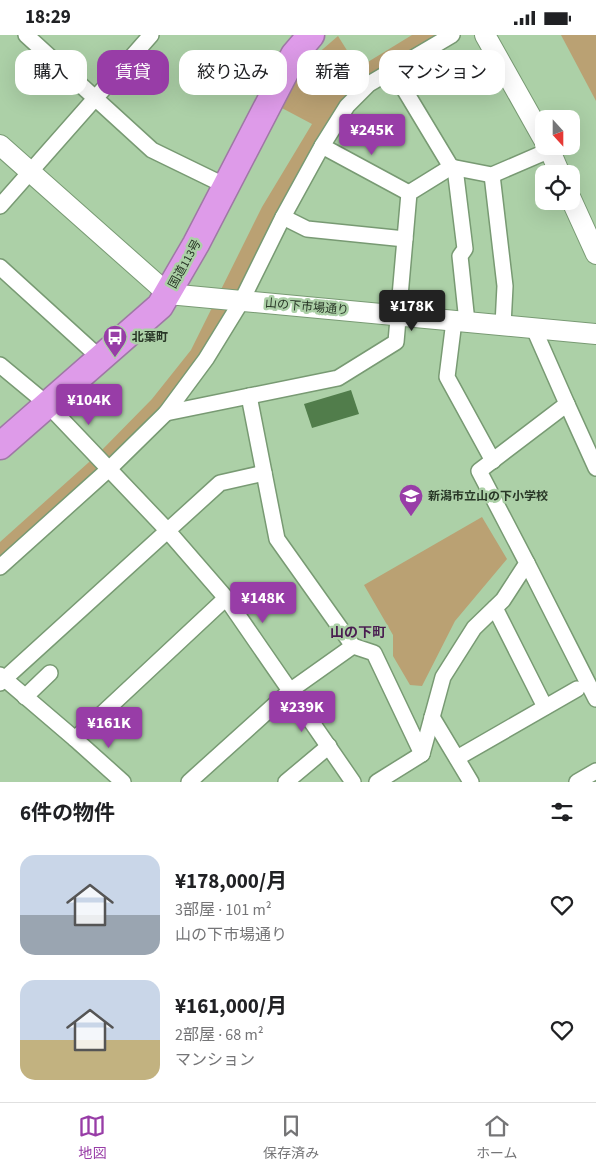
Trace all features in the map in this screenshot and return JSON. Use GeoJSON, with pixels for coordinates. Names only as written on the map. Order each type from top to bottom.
{"type":"FeatureCollection","features":[{"type":"Feature","properties":{"kind":"highway","name":"国道113号"},"geometry":{"type":"LineString","coordinates":[[0,446],[160,306],[294,55],[307,36]]}},
{"type":"Feature","properties":{"kind":"street"},"geometry":{"type":"LineString","coordinates":[[26,35],[152,150],[226,185]]}},
{"type":"Feature","properties":{"kind":"street"},"geometry":{"type":"LineString","coordinates":[[0,206],[152,35]]}},
{"type":"Feature","properties":{"kind":"street"},"geometry":{"type":"LineString","coordinates":[[426,50],[452,35]]}},
{"type":"Feature","properties":{"kind":"street"},"geometry":{"type":"LineString","coordinates":[[485,35],[535,124]]}},
{"type":"Feature","properties":{"kind":"street"},"geometry":{"type":"LineString","coordinates":[[0,567],[110,469],[166,413],[206,359],[242,302],[283,217],[322,146],[347,106],[369,84],[379,77]]}},
{"type":"Feature","properties":{"kind":"street"},"geometry":{"type":"LineString","coordinates":[[408,95],[453,168],[465,249],[460,256],[461,321],[447,377],[493,461]]}},
{"type":"Feature","properties":{"kind":"street"},"geometry":{"type":"LineString","coordinates":[[0,145],[168,294]]}},
{"type":"Feature","properties":{"kind":"street"},"geometry":{"type":"LineString","coordinates":[[322,146],[409,193]]}},
{"type":"Feature","properties":{"kind":"street"},"geometry":{"type":"LineString","coordinates":[[409,193],[453,168],[492,175],[535,152]]}},
{"type":"Feature","properties":{"kind":"street"},"geometry":{"type":"LineString","coordinates":[[492,175],[505,286],[503,325]]}},
{"type":"Feature","properties":{"kind":"street"},"geometry":{"type":"LineString","coordinates":[[166,413],[338,377],[396,342],[409,193]]}},
{"type":"Feature","properties":{"kind":"street"},"geometry":{"type":"LineString","coordinates":[[576,210],[594,246]]}},
{"type":"Feature","properties":{"kind":"street"},"geometry":{"type":"LineString","coordinates":[[283,217],[307,229],[405,239]]}},
{"type":"Feature","properties":{"kind":"street"},"geometry":{"type":"LineString","coordinates":[[0,267],[100,358]]}},
{"type":"Feature","properties":{"kind":"street","name":"山の下市場通り"},"geometry":{"type":"LineString","coordinates":[[168,294],[596,334]]}},
{"type":"Feature","properties":{"kind":"street"},"geometry":{"type":"LineString","coordinates":[[534,329],[596,468]]}},
{"type":"Feature","properties":{"kind":"street"},"geometry":{"type":"LineString","coordinates":[[0,365],[47,404],[167,530],[226,598],[353,782]]}},
{"type":"Feature","properties":{"kind":"street"},"geometry":{"type":"LineString","coordinates":[[249,396],[277,539],[352,646],[374,653],[422,754]]}},
{"type":"Feature","properties":{"kind":"street"},"geometry":{"type":"LineString","coordinates":[[457,758],[545,707],[590,692],[480,471],[567,404]]}},
{"type":"Feature","properties":{"kind":"street"},"geometry":{"type":"LineString","coordinates":[[123,782],[75,739],[1,679],[220,483],[264,473]]}},
{"type":"Feature","properties":{"kind":"street"},"geometry":{"type":"LineString","coordinates":[[377,782],[422,754],[443,677],[474,628],[503,599],[527,563]]}},
{"type":"Feature","properties":{"kind":"street"},"geometry":{"type":"LineString","coordinates":[[75,739],[226,598]]}},
{"type":"Feature","properties":{"kind":"street"},"geometry":{"type":"LineString","coordinates":[[495,608],[545,707]]}},
{"type":"Feature","properties":{"kind":"street"},"geometry":{"type":"LineString","coordinates":[[189,782],[291,690],[352,646]]}},
{"type":"Feature","properties":{"kind":"street"},"geometry":{"type":"LineString","coordinates":[[25,697],[50,673]]}},
{"type":"Feature","properties":{"kind":"street"},"geometry":{"type":"LineString","coordinates":[[432,717],[471,782]]}},
{"type":"Feature","properties":{"kind":"street"},"geometry":{"type":"LineString","coordinates":[[286,782],[329,746]]}},
{"type":"Feature","properties":{"kind":"street"},"geometry":{"type":"LineString","coordinates":[[577,782],[596,771]]}},
{"type":"Feature","properties":{"kind":"shaded area"},"geometry":{"type":"Polygon","coordinates":[[[412,35],[452,35],[430,50],[387,50],[412,35]]]}},
{"type":"Feature","properties":{"kind":"shaded area"},"geometry":{"type":"Polygon","coordinates":[[[561,35],[596,35],[596,101],[561,35]]]}},
{"type":"Feature","properties":{"kind":"shaded area"},"geometry":{"type":"Polygon","coordinates":[[[338,36],[347,50],[322,50],[338,36]]]}},
{"type":"Feature","properties":{"kind":"shaded area"},"geometry":{"type":"Polygon","coordinates":[[[379,55],[379,84],[369,91],[369,61],[379,55]]]}},
{"type":"Feature","properties":{"kind":"shaded area"},"geometry":{"type":"Polygon","coordinates":[[[297,75],[297,95],[363,95],[347,106],[241,302],[166,413],[0,567],[0,542],[98,454],[152,399],[191,350],[262,207],[312,124],[280,107],[297,75]]]}},
{"type":"Feature","properties":{"kind":"shaded area"},"geometry":{"type":"Polygon","coordinates":[[[351,390],[359,414],[312,428],[304,404],[351,390]]]}},
{"type":"Feature","properties":{"kind":"shaded area"},"geometry":{"type":"Polygon","coordinates":[[[482,517],[507,559],[455,621],[422,686],[410,685],[393,656],[393,635],[364,585],[482,517]]]}},
{"type":"Feature","properties":{"kind":"place","name":"北葉町"},"geometry":{"type":"Point","coordinates":[115,358]}},
{"type":"Feature","properties":{"kind":"place","name":"新潟市立山の下小学校"},"geometry":{"type":"Point","coordinates":[411,517]}},
{"type":"Feature","properties":{"kind":"district","name":"山の下町"},"geometry":{"type":"Point","coordinates":[358,633]}}]}
